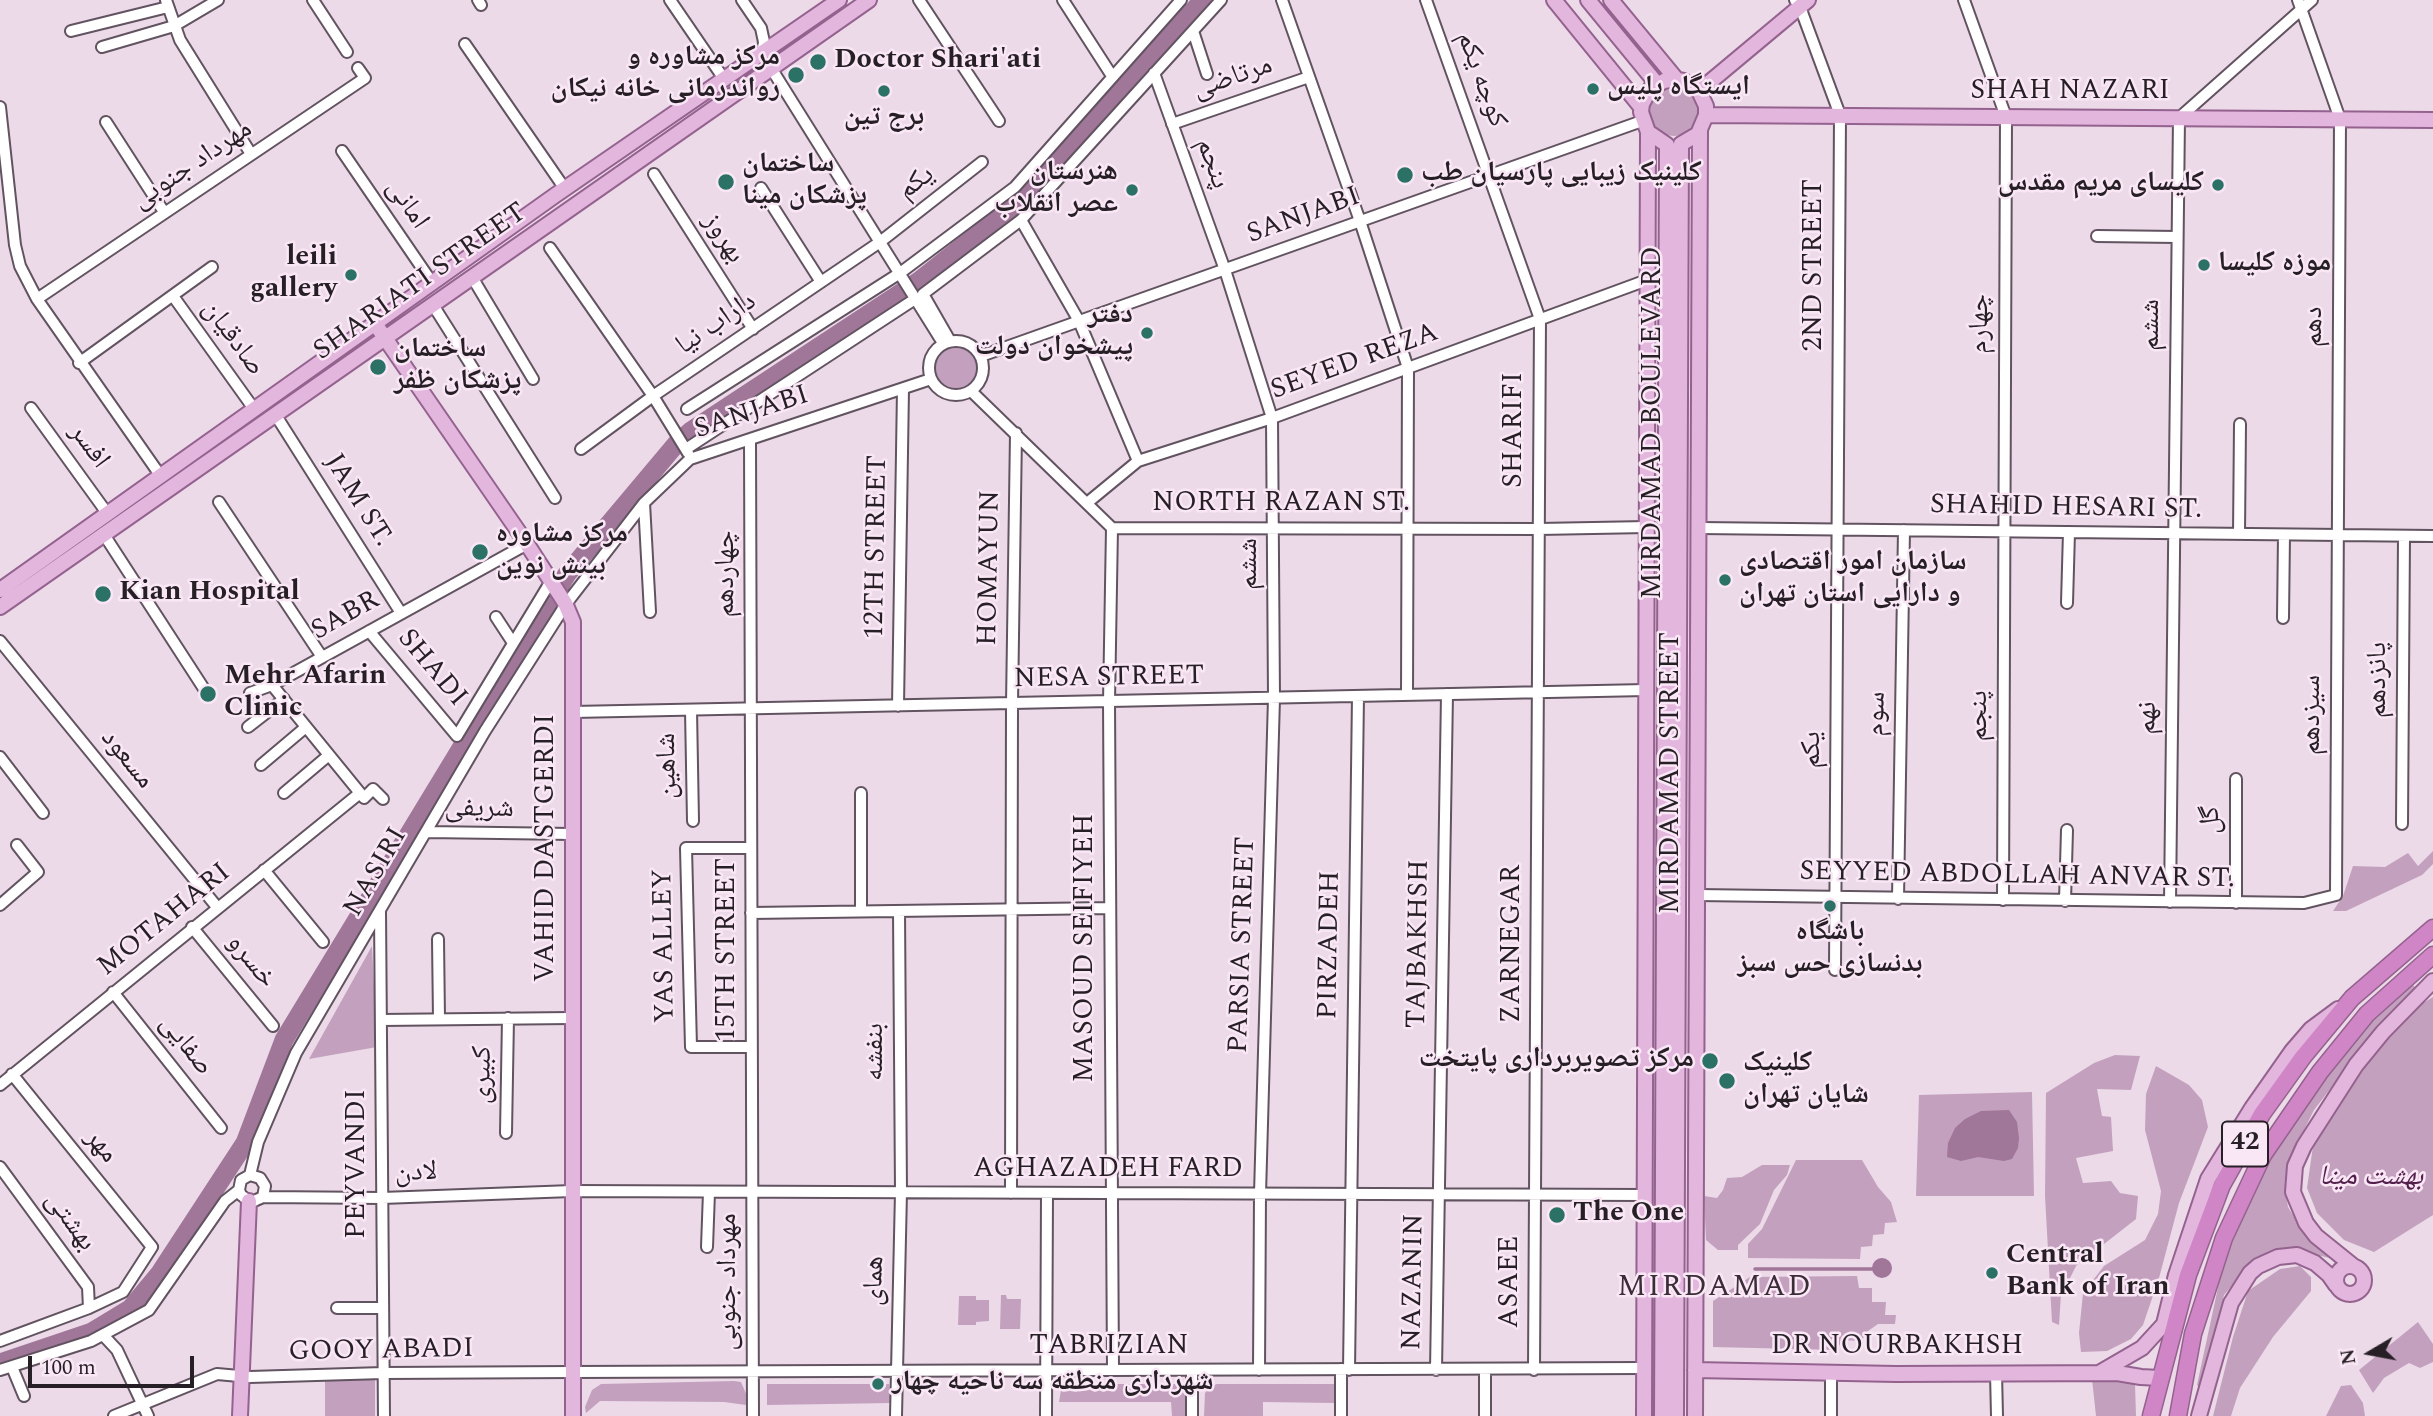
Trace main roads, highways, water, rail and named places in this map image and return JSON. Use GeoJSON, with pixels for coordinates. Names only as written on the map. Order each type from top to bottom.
{"type":"FeatureCollection","features":[{"type":"Feature","properties":{"kind":"highway","name":"42"},"geometry":{"type":"LineString","coordinates":[[2151,1416],[2188,1275],[2222,1185],[2262,1114],[2303,1057],[2352,998],[2433,928]]}},
{"type":"Feature","properties":{"kind":"highway","name":"42"},"geometry":{"type":"LineString","coordinates":[[2178,1416],[2193,1334],[2224,1238],[2263,1155],[2320,1072],[2367,1014],[2433,955]]}},
{"type":"Feature","properties":{"kind":"main road","name":"SHARIATI STREET"},"geometry":{"type":"LineString","coordinates":[[0,590],[565,189],[839,0]]}},
{"type":"Feature","properties":{"kind":"main road","name":"SHARIATI STREET"},"geometry":{"type":"LineString","coordinates":[[0,607],[869,0]]}},
{"type":"Feature","properties":{"kind":"main road"},"geometry":{"type":"LineString","coordinates":[[1554,0],[1589,43],[1657,140],[1674,145],[1694,138],[1706,115],[1706,106],[1699,91],[1692,85],[1677,80],[1664,80],[1645,96],[1644,120]]}},
{"type":"Feature","properties":{"kind":"main road"},"geometry":{"type":"LineString","coordinates":[[1588,0],[1657,84]]}},
{"type":"Feature","properties":{"kind":"main road"},"geometry":{"type":"LineString","coordinates":[[1611,0],[1677,80]]}},
{"type":"Feature","properties":{"kind":"main road"},"geometry":{"type":"LineString","coordinates":[[1699,91],[1801,2]]}},
{"type":"Feature","properties":{"kind":"main road"},"geometry":{"type":"LineString","coordinates":[[1589,43],[1608,51],[1613,49],[1615,44],[1606,23]]}},
{"type":"Feature","properties":{"kind":"main road","name":"SHAH NAZARI"},"geometry":{"type":"LineString","coordinates":[[1706,115],[2433,120]]}},
{"type":"Feature","properties":{"kind":"main road","name":"MIRDAMAD STREET"},"geometry":{"type":"LineString","coordinates":[[1644,120],[1647,280],[1644,1416]]}},
{"type":"Feature","properties":{"kind":"main road","name":"MIRDAMAD STREET"},"geometry":{"type":"LineString","coordinates":[[1695,1416],[1700,130]]}},
{"type":"Feature","properties":{"kind":"main road","name":"MIRDAMAD BOULEVARD"},"geometry":{"type":"LineString","coordinates":[[1662,1416],[1674,145]]}},
{"type":"Feature","properties":{"kind":"main road","name":"MIRDAMAD BOULEVARD"},"geometry":{"type":"LineString","coordinates":[[1674,145],[1676,1416]]}},
{"type":"Feature","properties":{"kind":"main road"},"geometry":{"type":"LineString","coordinates":[[509,229],[519,245]]}},
{"type":"Feature","properties":{"kind":"main road","name":"VAHID DASTGERDI"},"geometry":{"type":"LineString","coordinates":[[376,325],[527,544],[573,622],[573,1416]]}},
{"type":"Feature","properties":{"kind":"main road"},"geometry":{"type":"LineString","coordinates":[[398,329],[396,342],[401,361]]}},
{"type":"Feature","properties":{"kind":"main road"},"geometry":{"type":"LineString","coordinates":[[2199,1416],[2231,1303],[2250,1273],[2258,1266],[2278,1257],[2297,1255],[2315,1263],[2346,1294],[2360,1290],[2364,1278],[2360,1269],[2316,1236],[2298,1208],[2293,1192],[2295,1166],[2304,1146],[2356,1065],[2383,1032],[2433,981]]}},
{"type":"Feature","properties":{"kind":"main road"},"geometry":{"type":"LineString","coordinates":[[2099,1373],[2142,1348],[2164,1324],[2176,1275],[2208,1179],[2252,1108],[2292,1051],[2311,1029],[2352,998]]}},
{"type":"Feature","properties":{"kind":"main road"},"geometry":{"type":"LineString","coordinates":[[1645,1104],[1664,1072]]}},
{"type":"Feature","properties":{"kind":"main road"},"geometry":{"type":"LineString","coordinates":[[240,1416],[245,1377],[251,1197]]}},
{"type":"Feature","properties":{"kind":"main road"},"geometry":{"type":"LineString","coordinates":[[2336,1284],[2339,1270],[2352,1265]]}},
{"type":"Feature","properties":{"kind":"main road","name":"DR NOURBAKHSH"},"geometry":{"type":"LineString","coordinates":[[1695,1370],[2099,1373],[2160,1378]]}},
{"type":"Feature","properties":{"kind":"main road"},"geometry":{"type":"LineString","coordinates":[[245,1377],[249,1416]]}},
{"type":"Feature","properties":{"kind":"waterway"},"geometry":{"type":"LineString","coordinates":[[0,1363],[92,1332],[130,1309],[160,1273],[245,1143],[284,1040],[567,574],[677,443],[691,431],[919,281],[1020,201],[1203,0]]}},
{"type":"Feature","properties":{"kind":"waterway"},"geometry":{"type":"LineString","coordinates":[[1755,1269],[1873,1269]]}},
{"type":"Feature","properties":{"kind":"place","name":"Doctor Shari'ati"},"geometry":{"type":"Point","coordinates":[818,62]}},
{"type":"Feature","properties":{"kind":"place","name":"مرکز مشاوره و رواندرمانی خانه نیکان"},"geometry":{"type":"Point","coordinates":[796,75]}},
{"type":"Feature","properties":{"kind":"place","name":"ایستگاه پلیس"},"geometry":{"type":"Point","coordinates":[1593,89]}},
{"type":"Feature","properties":{"kind":"place","name":"برج تین"},"geometry":{"type":"Point","coordinates":[884,91]}},
{"type":"Feature","properties":{"kind":"place","name":"کلینیک زیبایی پارسیان طب"},"geometry":{"type":"Point","coordinates":[1405,175]}},
{"type":"Feature","properties":{"kind":"place","name":"ساختمان پزشكان مينا"},"geometry":{"type":"Point","coordinates":[726,182]}},
{"type":"Feature","properties":{"kind":"place","name":"کلیسای مریم مقدس"},"geometry":{"type":"Point","coordinates":[2218,185]}},
{"type":"Feature","properties":{"kind":"place","name":"هنرستان عصر انقلاب"},"geometry":{"type":"Point","coordinates":[1132,190]}},
{"type":"Feature","properties":{"kind":"place","name":"موزه کلیسا"},"geometry":{"type":"Point","coordinates":[2204,265]}},
{"type":"Feature","properties":{"kind":"place","name":"leili gallery"},"geometry":{"type":"Point","coordinates":[351,275]}},
{"type":"Feature","properties":{"kind":"place","name":"دفتر پیشخوان دولت"},"geometry":{"type":"Point","coordinates":[1147,333]}},
{"type":"Feature","properties":{"kind":"place","name":"ساختمان پزشکان ظفر"},"geometry":{"type":"Point","coordinates":[378,367]}},
{"type":"Feature","properties":{"kind":"place","name":"مرکز مشاوره بینش نوین"},"geometry":{"type":"Point","coordinates":[480,552]}},
{"type":"Feature","properties":{"kind":"place","name":"سازمان امور اقتصادی و دارایی استان تهران"},"geometry":{"type":"Point","coordinates":[1725,580]}},
{"type":"Feature","properties":{"kind":"place","name":"Kian Hospital"},"geometry":{"type":"Point","coordinates":[103,594]}},
{"type":"Feature","properties":{"kind":"place","name":"Mehr Afarin Clinic"},"geometry":{"type":"Point","coordinates":[208,694]}},
{"type":"Feature","properties":{"kind":"place","name":"باشگاه بدنسازی حس سبز"},"geometry":{"type":"Point","coordinates":[1830,906]}},
{"type":"Feature","properties":{"kind":"place","name":"مرکز تصویربرداری پایتخت"},"geometry":{"type":"Point","coordinates":[1710,1061]}},
{"type":"Feature","properties":{"kind":"place","name":"کلینیک شایان تهران"},"geometry":{"type":"Point","coordinates":[1727,1081]}},
{"type":"Feature","properties":{"kind":"place","name":"The One"},"geometry":{"type":"Point","coordinates":[1557,1215]}},
{"type":"Feature","properties":{"kind":"place","name":"Central Bank of Iran"},"geometry":{"type":"Point","coordinates":[1992,1273]}},
{"type":"Feature","properties":{"kind":"place","name":"شهرداری منطقه سه ناحیه چهار"},"geometry":{"type":"Point","coordinates":[878,1384]}},
{"type":"Feature","properties":{"kind":"district","name":"MIRDAMAD"},"geometry":{"type":"Point","coordinates":[1715,1289]}},
{"type":"Feature","properties":{"kind":"park label","name":"بهشت مينا"},"geometry":{"type":"Point","coordinates":[2371,1179]}}]}
